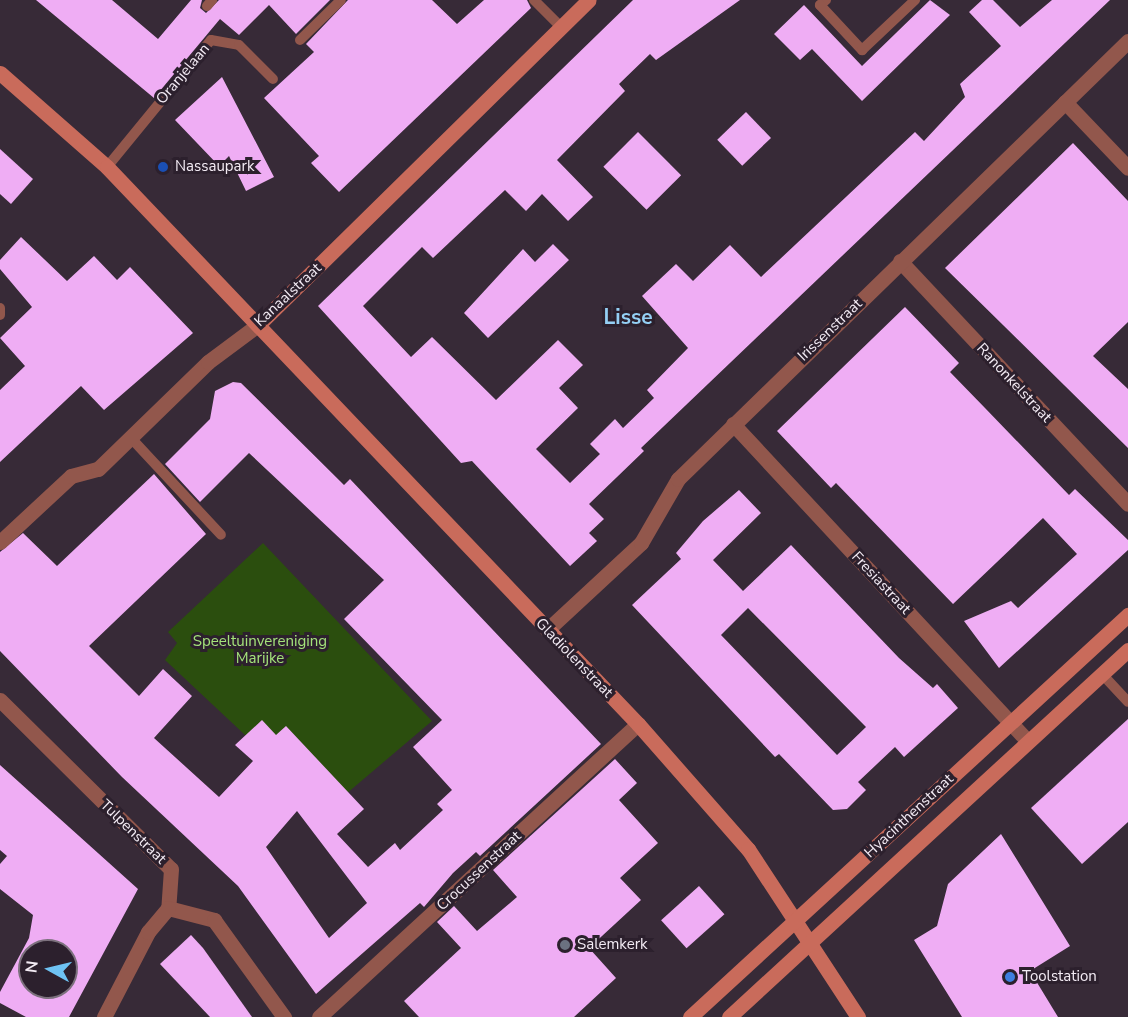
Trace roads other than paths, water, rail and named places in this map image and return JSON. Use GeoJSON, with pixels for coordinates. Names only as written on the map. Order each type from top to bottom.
{"type":"FeatureCollection","features":[{"type":"Feature","properties":{"kind":"main road","name":"Kanaalstraat"},"geometry":{"type":"LineString","coordinates":[[259,324],[589,0]]}},
{"type":"Feature","properties":{"kind":"main road"},"geometry":{"type":"LineString","coordinates":[[0,73],[107,167],[259,324]]}},
{"type":"Feature","properties":{"kind":"main road","name":"Gladiolenstraat"},"geometry":{"type":"LineString","coordinates":[[259,324],[638,724],[748,849],[814,944],[858,1017]]}},
{"type":"Feature","properties":{"kind":"main road","name":"Hyacinthenstraat"},"geometry":{"type":"LineString","coordinates":[[690,1017],[1128,615]]}},
{"type":"Feature","properties":{"kind":"main road","name":"Hyacinthenstraat"},"geometry":{"type":"LineString","coordinates":[[729,1017],[814,944],[1028,741],[1128,650]]}},
{"type":"Feature","properties":{"kind":"street","name":"Irissenstraat"},"geometry":{"type":"LineString","coordinates":[[547,630],[641,543],[678,479],[1128,41]]}},
{"type":"Feature","properties":{"kind":"street"},"geometry":{"type":"LineString","coordinates":[[1065,102],[1128,168]]}},
{"type":"Feature","properties":{"kind":"street","name":"Ranonkelstraat"},"geometry":{"type":"LineString","coordinates":[[900,261],[1128,504]]}},
{"type":"Feature","properties":{"kind":"street","name":"Kanaalstraat"},"geometry":{"type":"LineString","coordinates":[[0,542],[70,476],[98,469],[208,362],[259,324]]}},
{"type":"Feature","properties":{"kind":"street","name":"Fresiastraat"},"geometry":{"type":"LineString","coordinates":[[733,424],[1028,741]]}},
{"type":"Feature","properties":{"kind":"street","name":"Tulpenstraat"},"geometry":{"type":"LineString","coordinates":[[0,700],[171,869],[168,908]]}},
{"type":"Feature","properties":{"kind":"street","name":"Crocussenstraat"},"geometry":{"type":"LineString","coordinates":[[319,1017],[638,724]]}},
{"type":"Feature","properties":{"kind":"street"},"geometry":{"type":"LineString","coordinates":[[104,1017],[148,932],[168,908],[214,920],[284,1017]]}},
{"type":"Feature","properties":{"kind":"lane"},"geometry":{"type":"LineString","coordinates":[[300,40],[342,0]]}},
{"type":"Feature","properties":{"kind":"lane"},"geometry":{"type":"LineString","coordinates":[[534,0],[561,27]]}},
{"type":"Feature","properties":{"kind":"lane"},"geometry":{"type":"LineString","coordinates":[[826,0],[820,5],[862,50],[915,0]]}},
{"type":"Feature","properties":{"kind":"lane","name":"Oranjelaan"},"geometry":{"type":"LineString","coordinates":[[107,167],[211,40],[239,45],[273,79]]}},
{"type":"Feature","properties":{"kind":"lane"},"geometry":{"type":"LineString","coordinates":[[0,308],[0,315]]}},
{"type":"Feature","properties":{"kind":"lane"},"geometry":{"type":"LineString","coordinates":[[130,438],[221,535]]}},
{"type":"Feature","properties":{"kind":"lane"},"geometry":{"type":"LineString","coordinates":[[1102,674],[1128,702]]}},
{"type":"Feature","properties":{"kind":"place","name":"Nassaupark"},"geometry":{"type":"Point","coordinates":[163,167]}},
{"type":"Feature","properties":{"kind":"place","name":"Salemkerk"},"geometry":{"type":"Point","coordinates":[565,945]}},
{"type":"Feature","properties":{"kind":"place","name":"Toolstation"},"geometry":{"type":"Point","coordinates":[1010,977]}},
{"type":"Feature","properties":{"kind":"district","name":"Lisse"},"geometry":{"type":"Point","coordinates":[628,317]}},
{"type":"Feature","properties":{"kind":"park label","name":"Speeltuinvereniging Marijke"},"geometry":{"type":"Point","coordinates":[260,650]}}]}
